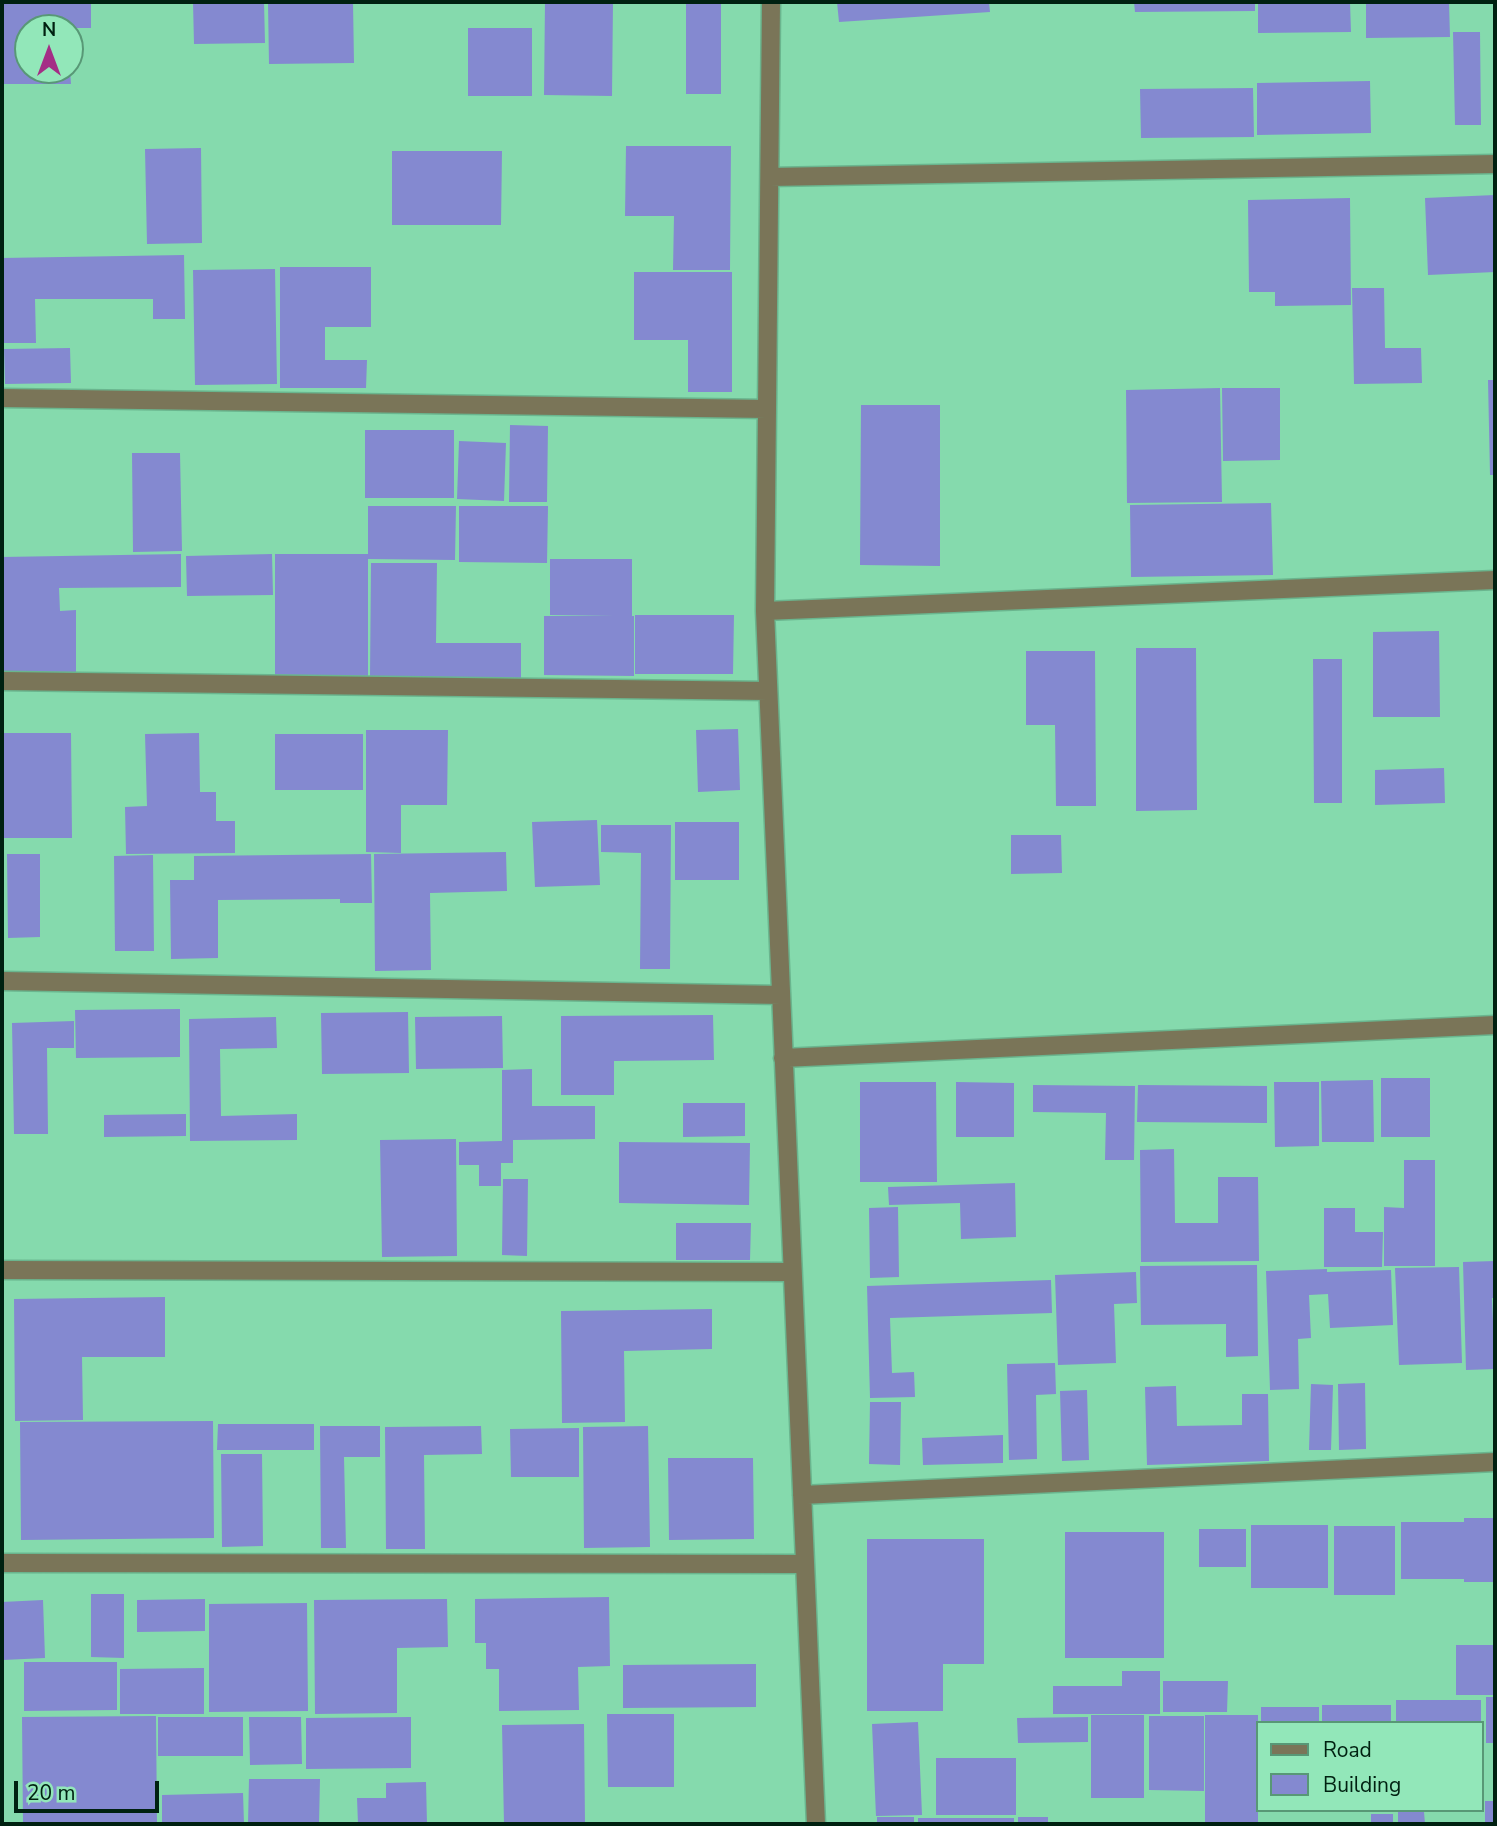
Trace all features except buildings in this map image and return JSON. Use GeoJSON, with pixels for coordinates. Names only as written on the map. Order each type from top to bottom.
{"type":"FeatureCollection","features":[{"type":"Feature","properties":{"kind":"street"},"geometry":{"type":"LineString","coordinates":[[771,2],[765,611],[816,1824]]}},
{"type":"Feature","properties":{"kind":"street"},"geometry":{"type":"LineString","coordinates":[[770,177],[1495,164]]}},
{"type":"Feature","properties":{"kind":"street"},"geometry":{"type":"LineString","coordinates":[[2,398],[767,409]]}},
{"type":"Feature","properties":{"kind":"street"},"geometry":{"type":"LineString","coordinates":[[765,611],[1495,580]]}},
{"type":"Feature","properties":{"kind":"street"},"geometry":{"type":"LineString","coordinates":[[2,681],[768,691]]}},
{"type":"Feature","properties":{"kind":"street"},"geometry":{"type":"LineString","coordinates":[[2,981],[781,995]]}},
{"type":"Feature","properties":{"kind":"street"},"geometry":{"type":"LineString","coordinates":[[783,1058],[1495,1025]]}},
{"type":"Feature","properties":{"kind":"street"},"geometry":{"type":"LineString","coordinates":[[2,1270],[792,1272]]}},
{"type":"Feature","properties":{"kind":"street"},"geometry":{"type":"LineString","coordinates":[[802,1495],[1495,1462]]}},
{"type":"Feature","properties":{"kind":"street"},"geometry":{"type":"LineString","coordinates":[[2,1563],[805,1564]]}}]}
